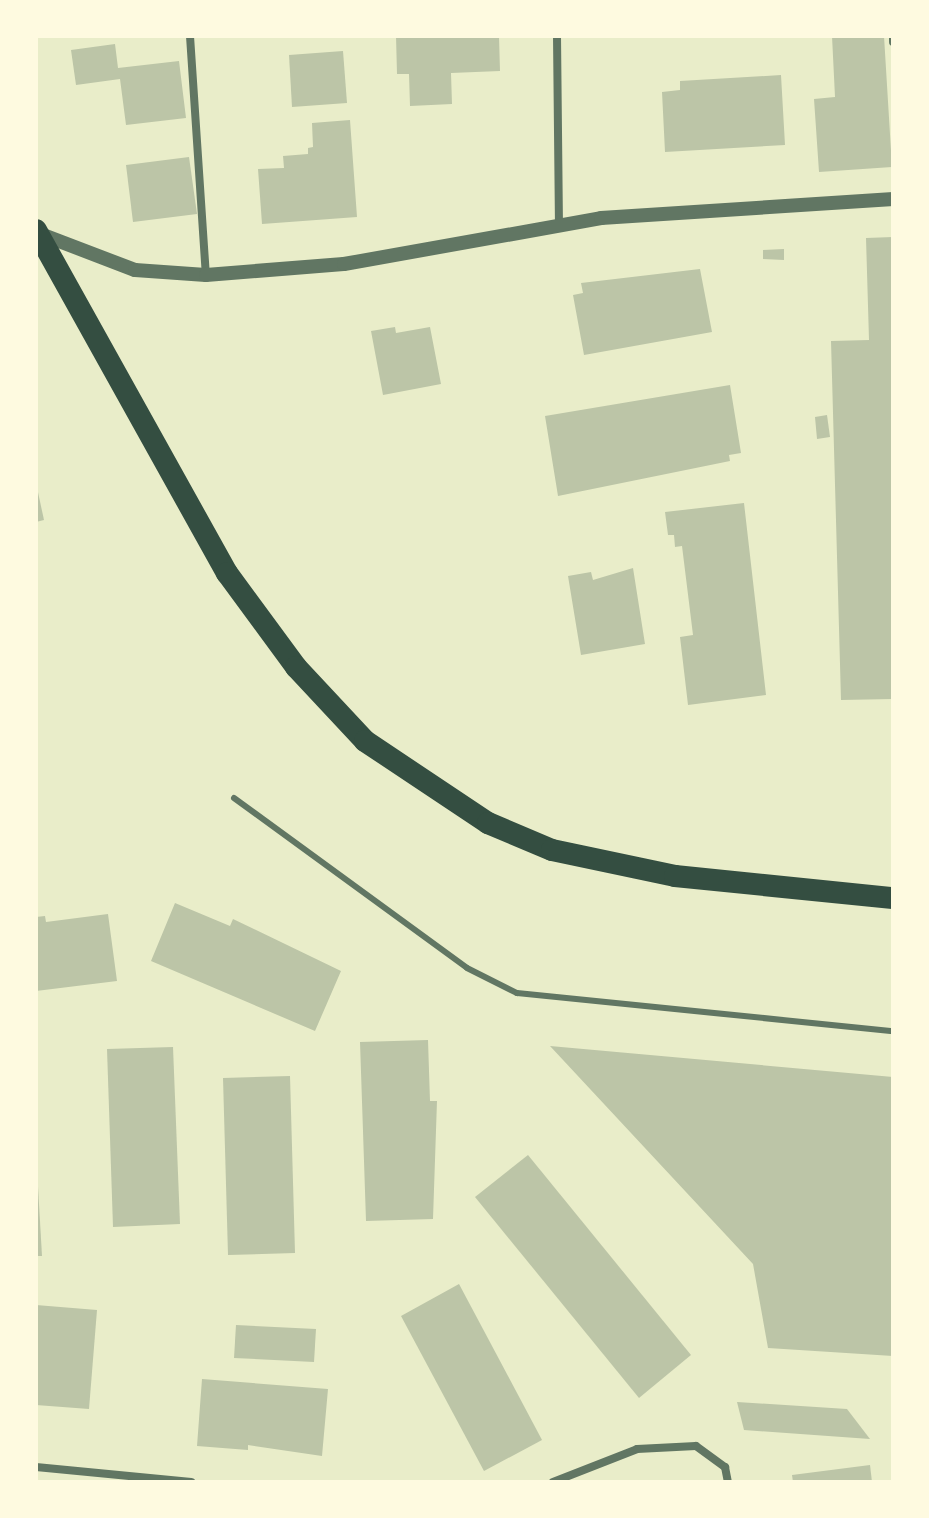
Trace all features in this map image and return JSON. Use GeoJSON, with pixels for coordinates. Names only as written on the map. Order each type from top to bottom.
{"type":"FeatureCollection","features":[{"type":"Feature","properties":{"kind":"highway"},"geometry":{"type":"LineString","coordinates":[[36,231],[227,573],[296,667],[365,741],[488,823],[552,850],[675,876],[893,898]]}},
{"type":"Feature","properties":{"kind":"street"},"geometry":{"type":"LineString","coordinates":[[190,36],[206,275]]}},
{"type":"Feature","properties":{"kind":"street"},"geometry":{"type":"LineString","coordinates":[[557,36],[559,223]]}},
{"type":"Feature","properties":{"kind":"street"},"geometry":{"type":"LineString","coordinates":[[36,231],[135,270],[206,275],[344,264],[559,223],[893,199]]}},
{"type":"Feature","properties":{"kind":"street"},"geometry":{"type":"LineString","coordinates":[[553,1482],[637,1449],[696,1446],[725,1467],[728,1482]]}},
{"type":"Feature","properties":{"kind":"street"},"geometry":{"type":"LineString","coordinates":[[36,1467],[191,1482]]}},
{"type":"Feature","properties":{"kind":"lane"},"geometry":{"type":"LineString","coordinates":[[234,798],[467,968],[517,993],[893,1031]]}},
{"type":"Feature","properties":{"kind":"building"},"geometry":{"type":"Polygon","coordinates":[[[396,36],[499,36],[500,71],[451,73],[452,104],[410,106],[409,74],[397,74],[396,36]]]}},
{"type":"Feature","properties":{"kind":"building"},"geometry":{"type":"Polygon","coordinates":[[[832,36],[884,36],[892,167],[819,172],[814,99],[835,97],[832,36]]]}},
{"type":"Feature","properties":{"kind":"building"},"geometry":{"type":"Polygon","coordinates":[[[115,44],[118,68],[179,61],[186,118],[126,125],[120,79],[76,85],[71,50],[115,44]]]}},
{"type":"Feature","properties":{"kind":"building"},"geometry":{"type":"Polygon","coordinates":[[[343,51],[347,103],[292,107],[289,55],[343,51]]]}},
{"type":"Feature","properties":{"kind":"building"},"geometry":{"type":"Polygon","coordinates":[[[781,75],[785,145],[665,152],[662,92],[680,90],[680,81],[781,75]]]}},
{"type":"Feature","properties":{"kind":"building"},"geometry":{"type":"Polygon","coordinates":[[[350,120],[357,217],[262,224],[258,169],[284,168],[283,156],[308,154],[308,148],[313,147],[312,123],[350,120]]]}},
{"type":"Feature","properties":{"kind":"building"},"geometry":{"type":"Polygon","coordinates":[[[189,157],[197,214],[133,222],[126,165],[189,157]]]}},
{"type":"Feature","properties":{"kind":"building"},"geometry":{"type":"Polygon","coordinates":[[[893,237],[893,699],[841,700],[831,341],[869,340],[866,238],[893,237]]]}},
{"type":"Feature","properties":{"kind":"building"},"geometry":{"type":"Polygon","coordinates":[[[784,249],[784,260],[763,259],[763,250],[784,249]]]}},
{"type":"Feature","properties":{"kind":"building"},"geometry":{"type":"Polygon","coordinates":[[[700,269],[712,332],[584,355],[573,295],[583,293],[581,283],[700,269]]]}},
{"type":"Feature","properties":{"kind":"building"},"geometry":{"type":"Polygon","coordinates":[[[395,327],[396,333],[430,327],[441,384],[383,395],[371,331],[395,327]]]}},
{"type":"Feature","properties":{"kind":"building"},"geometry":{"type":"Polygon","coordinates":[[[730,385],[741,453],[729,455],[730,461],[558,496],[545,416],[730,385]]]}},
{"type":"Feature","properties":{"kind":"building"},"geometry":{"type":"Polygon","coordinates":[[[827,415],[830,437],[817,439],[815,417],[827,415]]]}},
{"type":"Feature","properties":{"kind":"building"},"geometry":{"type":"Polygon","coordinates":[[[36,483],[44,520],[36,522],[36,483]]]}},
{"type":"Feature","properties":{"kind":"building"},"geometry":{"type":"Polygon","coordinates":[[[744,503],[766,695],[688,705],[680,637],[693,635],[682,546],[675,547],[674,535],[668,535],[665,512],[744,503]]]}},
{"type":"Feature","properties":{"kind":"building"},"geometry":{"type":"Polygon","coordinates":[[[633,568],[645,644],[581,655],[568,576],[591,572],[593,580],[633,568]]]}},
{"type":"Feature","properties":{"kind":"building"},"geometry":{"type":"Polygon","coordinates":[[[175,903],[230,926],[233,919],[341,971],[315,1031],[151,961],[175,903]]]}},
{"type":"Feature","properties":{"kind":"building"},"geometry":{"type":"Polygon","coordinates":[[[108,914],[117,981],[36,991],[36,917],[45,916],[46,922],[108,914]]]}},
{"type":"Feature","properties":{"kind":"building"},"geometry":{"type":"Polygon","coordinates":[[[428,1040],[430,1101],[437,1101],[433,1219],[366,1221],[360,1042],[428,1040]]]}},
{"type":"Feature","properties":{"kind":"building"},"geometry":{"type":"Polygon","coordinates":[[[550,1046],[893,1077],[893,1356],[768,1348],[753,1264],[550,1046]]]}},
{"type":"Feature","properties":{"kind":"building"},"geometry":{"type":"Polygon","coordinates":[[[173,1047],[180,1224],[113,1227],[107,1049],[173,1047]]]}},
{"type":"Feature","properties":{"kind":"building"},"geometry":{"type":"Polygon","coordinates":[[[290,1076],[295,1253],[228,1255],[223,1078],[290,1076]]]}},
{"type":"Feature","properties":{"kind":"building"},"geometry":{"type":"Polygon","coordinates":[[[36,1152],[42,1256],[36,1256],[36,1152]]]}},
{"type":"Feature","properties":{"kind":"building"},"geometry":{"type":"Polygon","coordinates":[[[528,1155],[691,1355],[639,1398],[475,1197],[528,1155]]]}},
{"type":"Feature","properties":{"kind":"building"},"geometry":{"type":"Polygon","coordinates":[[[459,1284],[542,1440],[484,1471],[401,1316],[459,1284]]]}},
{"type":"Feature","properties":{"kind":"building"},"geometry":{"type":"Polygon","coordinates":[[[36,1305],[97,1310],[89,1409],[36,1405],[36,1305]]]}},
{"type":"Feature","properties":{"kind":"building"},"geometry":{"type":"Polygon","coordinates":[[[236,1325],[316,1329],[314,1362],[234,1358],[236,1325]]]}},
{"type":"Feature","properties":{"kind":"building"},"geometry":{"type":"Polygon","coordinates":[[[202,1379],[328,1389],[322,1456],[248,1445],[248,1450],[197,1446],[202,1379]]]}},
{"type":"Feature","properties":{"kind":"building"},"geometry":{"type":"Polygon","coordinates":[[[737,1402],[847,1409],[870,1439],[744,1430],[737,1402]]]}},
{"type":"Feature","properties":{"kind":"building"},"geometry":{"type":"Polygon","coordinates":[[[870,1465],[872,1482],[793,1482],[792,1475],[870,1465]]]}}]}
